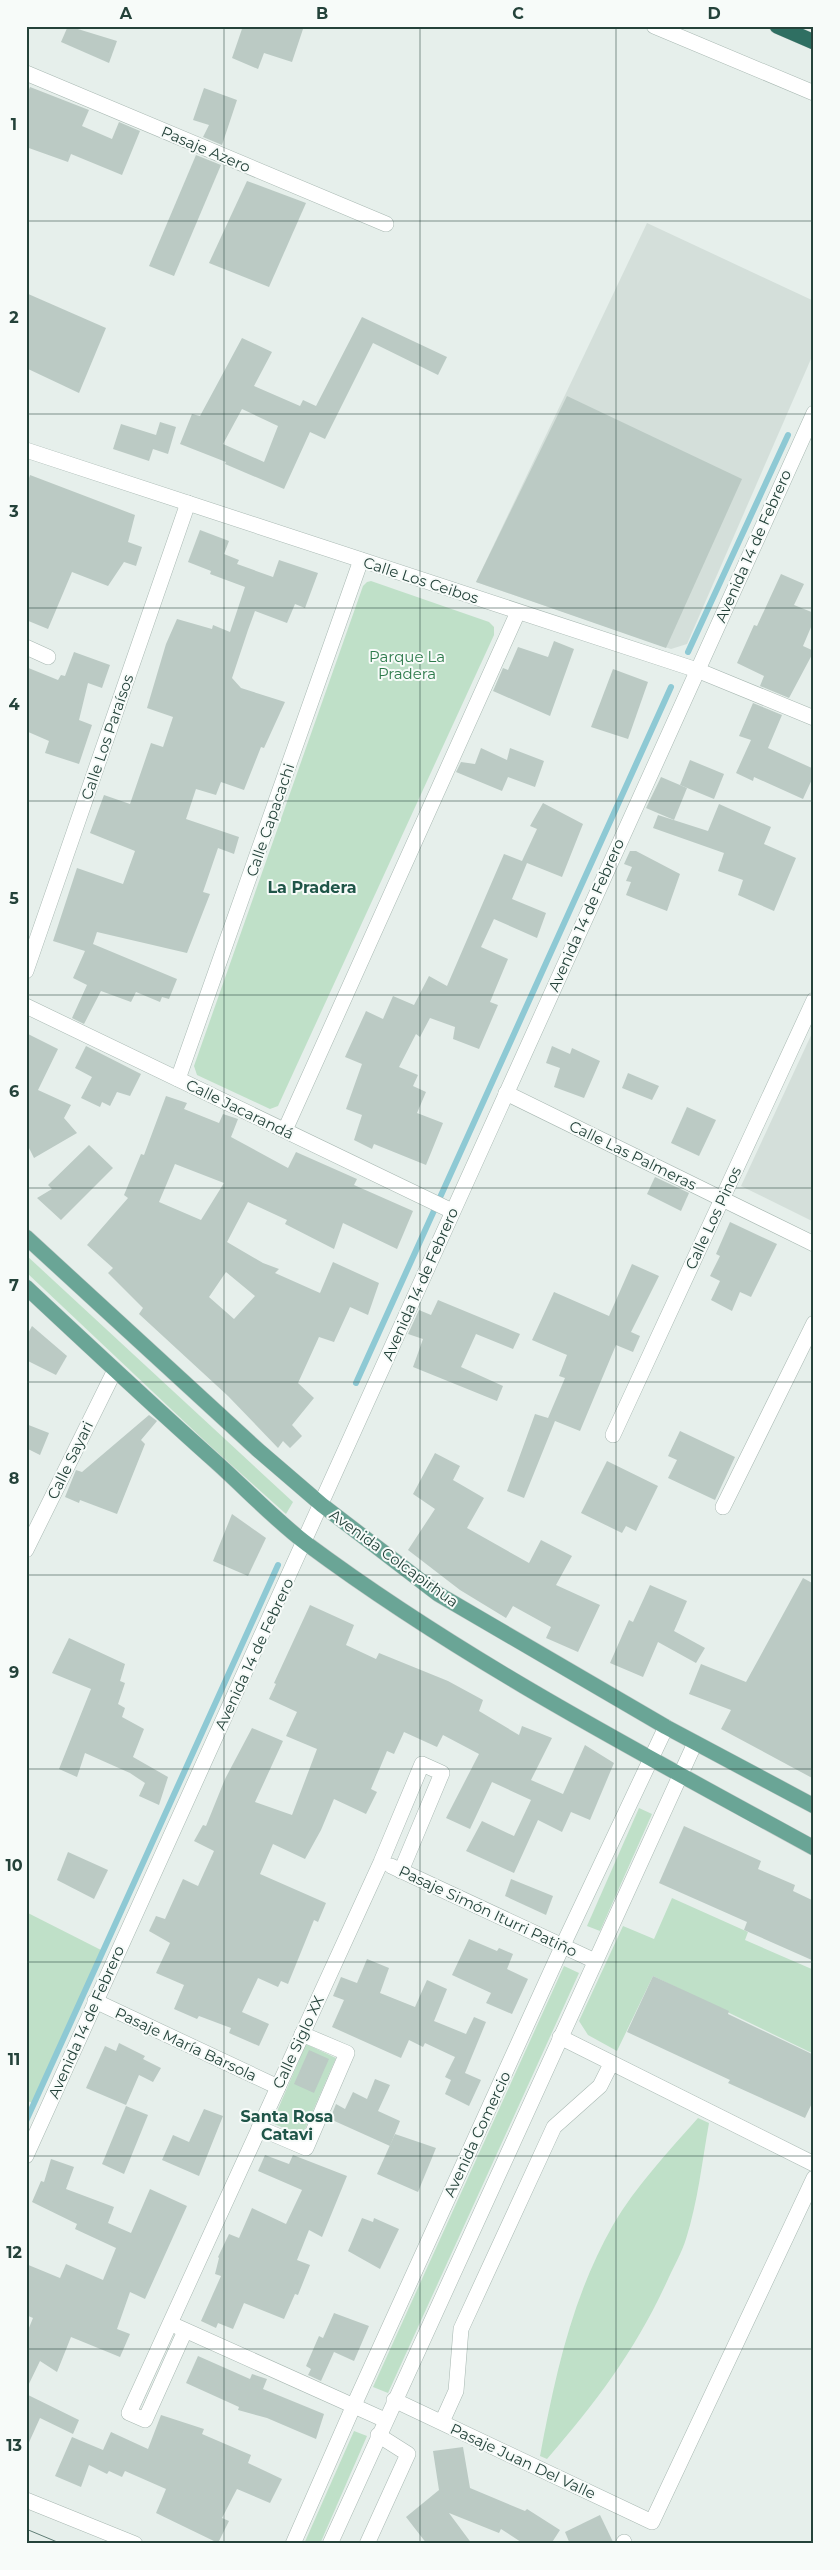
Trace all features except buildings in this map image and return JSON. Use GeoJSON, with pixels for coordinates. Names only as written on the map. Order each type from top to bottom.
{"type":"FeatureCollection","features":[{"type":"Feature","properties":{"kind":"highway"},"geometry":{"type":"LineString","coordinates":[[777,26],[814,42]]}},
{"type":"Feature","properties":{"kind":"main road","name":"Avenida Colcapirhua"},"geometry":{"type":"LineString","coordinates":[[26,1237],[258,1450],[322,1505],[438,1594],[666,1727],[814,1806]]}},
{"type":"Feature","properties":{"kind":"main road"},"geometry":{"type":"LineString","coordinates":[[26,1287],[114,1370],[305,1542],[409,1617],[476,1659],[650,1759],[814,1848]]}},
{"type":"Feature","properties":{"kind":"street"},"geometry":{"type":"LineString","coordinates":[[654,26],[814,93]]}},
{"type":"Feature","properties":{"kind":"street","name":"Pasaje Azero"},"geometry":{"type":"LineString","coordinates":[[26,73],[386,224]]}},
{"type":"Feature","properties":{"kind":"street","name":"Avenida 14 de Febrero"},"geometry":{"type":"LineString","coordinates":[[26,2156],[322,1505],[452,1212],[814,413]]}},
{"type":"Feature","properties":{"kind":"street","name":"Calle Los Ceibos"},"geometry":{"type":"LineString","coordinates":[[26,450],[697,670],[814,718]]}},
{"type":"Feature","properties":{"kind":"street","name":"Calle Los Paraísos"},"geometry":{"type":"LineString","coordinates":[[26,971],[188,503]]}},
{"type":"Feature","properties":{"kind":"street","name":"Calle Capacachi"},"geometry":{"type":"LineString","coordinates":[[178,1079],[361,560]]}},
{"type":"Feature","properties":{"kind":"street"},"geometry":{"type":"LineString","coordinates":[[285,1130],[518,612]]}},
{"type":"Feature","properties":{"kind":"street"},"geometry":{"type":"LineString","coordinates":[[26,647],[48,657]]}},
{"type":"Feature","properties":{"kind":"street","name":"Calle Los Pinos"},"geometry":{"type":"LineString","coordinates":[[613,1435],[814,1000]]}},
{"type":"Feature","properties":{"kind":"street","name":"Calle Jacarandá"},"geometry":{"type":"LineString","coordinates":[[26,1006],[452,1212]]}},
{"type":"Feature","properties":{"kind":"street","name":"Calle Las Palmeras"},"geometry":{"type":"LineString","coordinates":[[506,1093],[814,1244]]}},
{"type":"Feature","properties":{"kind":"street"},"geometry":{"type":"LineString","coordinates":[[724,1507],[814,1323]]}},
{"type":"Feature","properties":{"kind":"street","name":"Calle Sayari"},"geometry":{"type":"LineString","coordinates":[[26,1550],[114,1370]]}},
{"type":"Feature","properties":{"kind":"street","name":"Avenida Comercio"},"geometry":{"type":"LineString","coordinates":[[293,2544],[354,2405],[563,1945],[666,1727]]}},
{"type":"Feature","properties":{"kind":"street"},"geometry":{"type":"LineString","coordinates":[[330,2544],[378,2435],[696,1743]]}},
{"type":"Feature","properties":{"kind":"street","name":"Calle Siglo XX"},"geometry":{"type":"LineString","coordinates":[[185,2331],[145,2420],[129,2413],[381,1862],[422,1764],[442,1773],[401,1871]]}},
{"type":"Feature","properties":{"kind":"street","name":"Pasaje Simón Iturri Patiño"},"geometry":{"type":"LineString","coordinates":[[381,1862],[595,1961]]}},
{"type":"Feature","properties":{"kind":"street","name":"Pasaje María Barsola"},"geometry":{"type":"LineString","coordinates":[[95,2001],[278,2088]]}},
{"type":"Feature","properties":{"kind":"street"},"geometry":{"type":"LineString","coordinates":[[259,2128],[306,2148],[347,2053],[302,2034]]}},
{"type":"Feature","properties":{"kind":"street"},"geometry":{"type":"LineString","coordinates":[[560,2037],[814,2164]]}},
{"type":"Feature","properties":{"kind":"street"},"geometry":{"type":"LineString","coordinates":[[442,2422],[456,2391],[461,2329],[554,2126],[600,2086],[611,2064]]}},
{"type":"Feature","properties":{"kind":"street","name":"Pasaje Juan Del Valle"},"geometry":{"type":"LineString","coordinates":[[394,2400],[652,2522],[814,2178]]}},
{"type":"Feature","properties":{"kind":"street"},"geometry":{"type":"LineString","coordinates":[[170,2323],[385,2420]]}},
{"type":"Feature","properties":{"kind":"street"},"geometry":{"type":"LineString","coordinates":[[367,2544],[408,2454],[378,2435]]}},
{"type":"Feature","properties":{"kind":"street"},"geometry":{"type":"LineString","coordinates":[[26,2500],[135,2544]]}},
{"type":"Feature","properties":{"kind":"shaded area"},"geometry":{"type":"Polygon","coordinates":[[[647,223],[814,301],[814,352],[687,644],[671,649],[476,582],[647,223]]]}},
{"type":"Feature","properties":{"kind":"shaded area"},"geometry":{"type":"Polygon","coordinates":[[[814,1029],[814,1222],[741,1186],[814,1029]]]}},
{"type":"Feature","properties":{"kind":"green space","name":"Parque La Pradera"},"geometry":{"type":"Polygon","coordinates":[[[371,581],[489,622],[494,627],[494,635],[278,1106],[270,1109],[197,1075],[194,1066],[363,586],[371,581]]]}},
{"type":"Feature","properties":{"kind":"green space"},"geometry":{"type":"Polygon","coordinates":[[[26,1255],[293,1502],[286,1514],[207,1443],[26,1272],[26,1255]]]}},
{"type":"Feature","properties":{"kind":"green space"},"geometry":{"type":"Polygon","coordinates":[[[639,1808],[652,1814],[600,1931],[587,1926],[639,1808]]]}},
{"type":"Feature","properties":{"kind":"green space"},"geometry":{"type":"Polygon","coordinates":[[[672,1898],[748,1932],[745,1940],[814,1970],[814,2054],[653,1976],[617,2051],[588,2035],[579,2021],[623,1926],[654,1939],[672,1898]]]}},
{"type":"Feature","properties":{"kind":"green space"},"geometry":{"type":"Polygon","coordinates":[[[26,1912],[103,1951],[32,2103],[26,2100],[26,1912]]]}},
{"type":"Feature","properties":{"kind":"green space"},"geometry":{"type":"Polygon","coordinates":[[[564,1966],[579,1973],[388,2393],[373,2387],[564,1966]]]}},
{"type":"Feature","properties":{"kind":"green space"},"geometry":{"type":"Polygon","coordinates":[[[306,2044],[336,2058],[302,2136],[272,2123],[306,2044]]]}},
{"type":"Feature","properties":{"kind":"green space"},"geometry":{"type":"Polygon","coordinates":[[[698,2118],[709,2123],[694,2210],[686,2239],[657,2303],[630,2350],[600,2394],[547,2459],[540,2456],[552,2396],[567,2338],[586,2280],[599,2252],[613,2225],[632,2197],[698,2118]]]}},
{"type":"Feature","properties":{"kind":"green space"},"geometry":{"type":"Polygon","coordinates":[[[354,2431],[367,2436],[320,2544],[304,2544],[354,2431]]]}},
{"type":"Feature","properties":{"kind":"waterway"},"geometry":{"type":"LineString","coordinates":[[688,652],[788,435]]}},
{"type":"Feature","properties":{"kind":"waterway"},"geometry":{"type":"LineString","coordinates":[[356,1383],[671,687]]}},
{"type":"Feature","properties":{"kind":"waterway"},"geometry":{"type":"LineString","coordinates":[[26,2121],[278,1565]]}},
{"type":"Feature","properties":{"kind":"tram line"},"geometry":{"type":"LineString","coordinates":[[26,2529],[62,2544]]}},
{"type":"Feature","properties":{"kind":"district","name":"La Pradera"},"geometry":{"type":"Point","coordinates":[312,887]}},
{"type":"Feature","properties":{"kind":"district","name":"Santa Rosa Catavi"},"geometry":{"type":"Point","coordinates":[287,2125]}}]}
